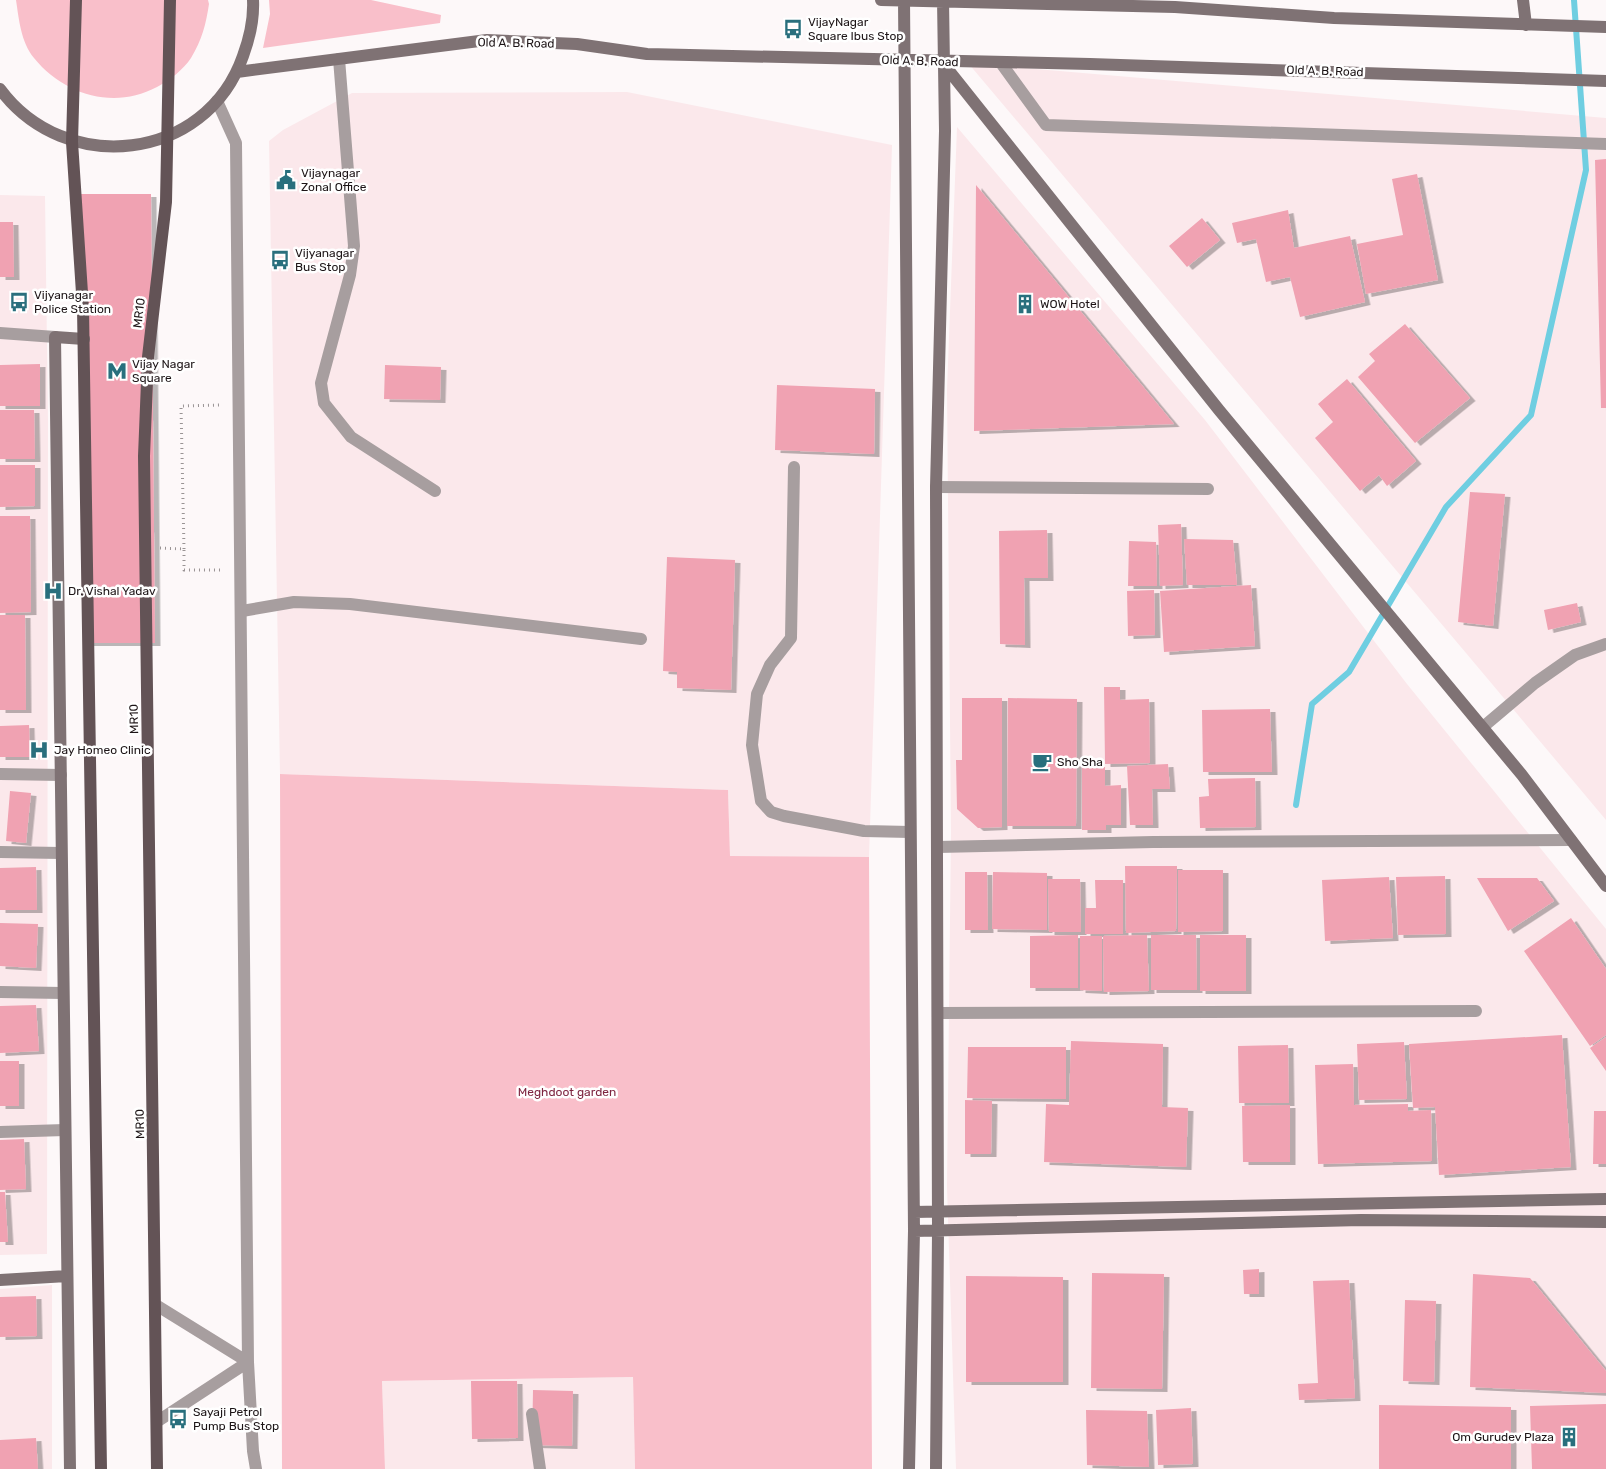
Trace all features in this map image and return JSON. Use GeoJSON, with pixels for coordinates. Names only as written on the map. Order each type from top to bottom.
{"type":"FeatureCollection","features":[{"type":"Feature","properties":{"kind":"main road"},"geometry":{"type":"LineString","coordinates":[[76,0],[72,142],[84,340],[101,1469]]}},
{"type":"Feature","properties":{"kind":"main road","name":"MR10"},"geometry":{"type":"LineString","coordinates":[[157,1469],[158,1421],[144,456],[148,357],[166,202],[170,0]]}},
{"type":"Feature","properties":{"kind":"street"},"geometry":{"type":"LineString","coordinates":[[0,89],[11,104],[39,127],[72,142],[111,148],[150,143],[167,138],[203,115],[217,101],[238,72],[251,33],[253,0]]}},
{"type":"Feature","properties":{"kind":"street"},"geometry":{"type":"LineString","coordinates":[[881,0],[1175,4],[1334,18],[1606,27]]}},
{"type":"Feature","properties":{"kind":"street"},"geometry":{"type":"LineString","coordinates":[[1522,0],[1532,25]]}},
{"type":"Feature","properties":{"kind":"street"},"geometry":{"type":"LineString","coordinates":[[904,1],[914,1212],[909,1469]]}},
{"type":"Feature","properties":{"kind":"street"},"geometry":{"type":"LineString","coordinates":[[936,1469],[938,847],[936,487],[945,130],[942,62],[943,1]]}},
{"type":"Feature","properties":{"kind":"street","name":"Old A. B. Road"},"geometry":{"type":"LineString","coordinates":[[238,72],[487,40],[577,44],[647,54],[1606,81]]}},
{"type":"Feature","properties":{"kind":"street"},"geometry":{"type":"LineString","coordinates":[[339,59],[354,246],[350,275],[321,383],[324,403],[351,437],[435,491]]}},
{"type":"Feature","properties":{"kind":"street"},"geometry":{"type":"LineString","coordinates":[[942,62],[1219,410],[1483,727],[1606,886]]}},
{"type":"Feature","properties":{"kind":"street"},"geometry":{"type":"LineString","coordinates":[[1001,63],[1046,125],[1601,144]]}},
{"type":"Feature","properties":{"kind":"street"},"geometry":{"type":"LineString","coordinates":[[217,101],[236,143],[242,570],[248,1362],[253,1451],[256,1469]]}},
{"type":"Feature","properties":{"kind":"street"},"geometry":{"type":"LineString","coordinates":[[0,333],[84,340]]}},
{"type":"Feature","properties":{"kind":"street"},"geometry":{"type":"LineString","coordinates":[[55,337],[70,1469]]}},
{"type":"Feature","properties":{"kind":"street"},"geometry":{"type":"LineString","coordinates":[[794,467],[791,638],[770,665],[757,694],[752,736],[761,802],[771,812],[784,816],[864,831],[910,832]]}},
{"type":"Feature","properties":{"kind":"street"},"geometry":{"type":"LineString","coordinates":[[936,487],[1208,489]]}},
{"type":"Feature","properties":{"kind":"street"},"geometry":{"type":"LineString","coordinates":[[242,611],[294,602],[350,604],[641,639]]}},
{"type":"Feature","properties":{"kind":"street"},"geometry":{"type":"LineString","coordinates":[[1483,727],[1535,683],[1576,655],[1606,644]]}},
{"type":"Feature","properties":{"kind":"street"},"geometry":{"type":"LineString","coordinates":[[0,774],[61,775]]}},
{"type":"Feature","properties":{"kind":"street"},"geometry":{"type":"LineString","coordinates":[[938,847],[1153,842],[1571,840]]}},
{"type":"Feature","properties":{"kind":"street"},"geometry":{"type":"LineString","coordinates":[[0,852],[61,853]]}},
{"type":"Feature","properties":{"kind":"street"},"geometry":{"type":"LineString","coordinates":[[0,992],[63,993]]}},
{"type":"Feature","properties":{"kind":"street"},"geometry":{"type":"LineString","coordinates":[[938,1013],[1476,1011]]}},
{"type":"Feature","properties":{"kind":"street"},"geometry":{"type":"LineString","coordinates":[[0,1132],[65,1130]]}},
{"type":"Feature","properties":{"kind":"street"},"geometry":{"type":"LineString","coordinates":[[914,1212],[1606,1199]]}},
{"type":"Feature","properties":{"kind":"street"},"geometry":{"type":"LineString","coordinates":[[914,1231],[938,1232],[1361,1220],[1606,1222]]}},
{"type":"Feature","properties":{"kind":"street"},"geometry":{"type":"LineString","coordinates":[[0,1280],[67,1276]]}},
{"type":"Feature","properties":{"kind":"street"},"geometry":{"type":"LineString","coordinates":[[156,1305],[248,1362]]}},
{"type":"Feature","properties":{"kind":"street"},"geometry":{"type":"LineString","coordinates":[[158,1421],[248,1362]]}},
{"type":"Feature","properties":{"kind":"street"},"geometry":{"type":"LineString","coordinates":[[532,1414],[540,1469]]}},
{"type":"Feature","properties":{"kind":"path"},"geometry":{"type":"LineString","coordinates":[[240,406],[181,406],[184,570],[242,570]]}},
{"type":"Feature","properties":{"kind":"path"},"geometry":{"type":"LineString","coordinates":[[154,548],[184,549]]}},
{"type":"Feature","properties":{"kind":"shaded area"},"geometry":{"type":"Polygon","coordinates":[[[968,63],[1606,118],[1606,820],[1466,653],[968,63]]]}},
{"type":"Feature","properties":{"kind":"shaded area"},"geometry":{"type":"Polygon","coordinates":[[[627,92],[892,145],[869,857],[730,857],[728,790],[280,774],[269,141],[283,130],[352,93],[627,92]]]}},
{"type":"Feature","properties":{"kind":"shaded area"},"geometry":{"type":"Polygon","coordinates":[[[957,127],[1205,420],[1407,684],[1606,929],[1606,1469],[956,1469],[947,1187],[951,832],[947,390],[957,127]]]}},
{"type":"Feature","properties":{"kind":"shaded area"},"geometry":{"type":"Polygon","coordinates":[[[0,195],[45,196],[48,421],[47,1254],[0,1255],[0,195]]]}},
{"type":"Feature","properties":{"kind":"shaded area"},"geometry":{"type":"Polygon","coordinates":[[[52,1285],[52,1469],[0,1469],[0,1289],[52,1285]]]}},
{"type":"Feature","properties":{"kind":"shaded area"},"geometry":{"type":"Polygon","coordinates":[[[633,1377],[635,1469],[385,1469],[382,1381],[633,1377]]]}},
{"type":"Feature","properties":{"kind":"green space"},"geometry":{"type":"Polygon","coordinates":[[[16,0],[208,0],[209,4],[205,25],[198,45],[191,58],[180,71],[157,87],[141,94],[107,98],[75,90],[46,71],[34,58],[23,38],[16,0]]]}},
{"type":"Feature","properties":{"kind":"green space"},"geometry":{"type":"Polygon","coordinates":[[[269,0],[371,0],[441,15],[440,23],[263,48],[270,14],[269,0]]]}},
{"type":"Feature","properties":{"kind":"green space","name":"Meghdoot garden"},"geometry":{"type":"Polygon","coordinates":[[[280,774],[728,790],[730,856],[869,857],[872,1469],[635,1469],[633,1377],[382,1381],[385,1469],[282,1469],[280,774]]]}},
{"type":"Feature","properties":{"kind":"building"},"geometry":{"type":"Polygon","coordinates":[[[1606,159],[1606,408],[1601,408],[1595,160],[1606,159]]]}},
{"type":"Feature","properties":{"kind":"building"},"geometry":{"type":"Polygon","coordinates":[[[1417,174],[1438,280],[1366,294],[1357,244],[1403,235],[1392,179],[1417,174]]]}},
{"type":"Feature","properties":{"kind":"building","name":"WOW Hotel"},"geometry":{"type":"Polygon","coordinates":[[[976,185],[1174,424],[974,431],[976,185]]]}},
{"type":"Feature","properties":{"kind":"building","name":"Vijay Nagar Square"},"geometry":{"type":"Polygon","coordinates":[[[81,194],[151,194],[155,643],[85,643],[81,194]]]}},
{"type":"Feature","properties":{"kind":"building"},"geometry":{"type":"Polygon","coordinates":[[[1288,210],[1294,248],[1350,236],[1365,302],[1300,317],[1290,277],[1266,282],[1256,239],[1237,243],[1232,223],[1288,210]]]}},
{"type":"Feature","properties":{"kind":"building"},"geometry":{"type":"Polygon","coordinates":[[[1202,218],[1220,240],[1187,267],[1169,246],[1202,218]]]}},
{"type":"Feature","properties":{"kind":"building"},"geometry":{"type":"Polygon","coordinates":[[[0,222],[13,222],[14,277],[0,277],[0,222]]]}},
{"type":"Feature","properties":{"kind":"building"},"geometry":{"type":"Polygon","coordinates":[[[1405,324],[1470,398],[1415,443],[1358,377],[1375,361],[1369,354],[1405,324]]]}},
{"type":"Feature","properties":{"kind":"building"},"geometry":{"type":"Polygon","coordinates":[[[40,364],[40,406],[0,406],[0,365],[40,364]]]}},
{"type":"Feature","properties":{"kind":"building"},"geometry":{"type":"Polygon","coordinates":[[[385,365],[441,367],[440,400],[384,399],[385,365]]]}},
{"type":"Feature","properties":{"kind":"building"},"geometry":{"type":"Polygon","coordinates":[[[1347,379],[1416,461],[1387,486],[1379,475],[1360,491],[1315,438],[1333,422],[1318,404],[1347,379]]]}},
{"type":"Feature","properties":{"kind":"building"},"geometry":{"type":"Polygon","coordinates":[[[777,385],[875,389],[874,454],[775,450],[777,385]]]}},
{"type":"Feature","properties":{"kind":"building"},"geometry":{"type":"Polygon","coordinates":[[[0,410],[34,410],[35,459],[0,459],[0,410]]]}},
{"type":"Feature","properties":{"kind":"building"},"geometry":{"type":"Polygon","coordinates":[[[0,465],[35,465],[35,506],[0,507],[0,465]]]}},
{"type":"Feature","properties":{"kind":"building"},"geometry":{"type":"Polygon","coordinates":[[[1470,492],[1505,494],[1493,626],[1458,622],[1470,492]]]}},
{"type":"Feature","properties":{"kind":"building"},"geometry":{"type":"Polygon","coordinates":[[[0,516],[30,516],[31,612],[0,613],[0,516]]]}},
{"type":"Feature","properties":{"kind":"building"},"geometry":{"type":"Polygon","coordinates":[[[1181,524],[1183,585],[1160,586],[1158,525],[1181,524]]]}},
{"type":"Feature","properties":{"kind":"building"},"geometry":{"type":"Polygon","coordinates":[[[1047,530],[1048,578],[1024,578],[1025,645],[1000,644],[999,531],[1047,530]]]}},
{"type":"Feature","properties":{"kind":"building"},"geometry":{"type":"Polygon","coordinates":[[[1184,539],[1233,540],[1237,585],[1187,585],[1184,539]]]}},
{"type":"Feature","properties":{"kind":"building"},"geometry":{"type":"Polygon","coordinates":[[[1129,541],[1156,542],[1157,586],[1128,586],[1129,541]]]}},
{"type":"Feature","properties":{"kind":"building"},"geometry":{"type":"Polygon","coordinates":[[[667,557],[735,560],[731,690],[677,688],[677,672],[663,671],[667,557]]]}},
{"type":"Feature","properties":{"kind":"building"},"geometry":{"type":"Polygon","coordinates":[[[1251,585],[1255,646],[1164,652],[1160,591],[1251,585]]]}},
{"type":"Feature","properties":{"kind":"building"},"geometry":{"type":"Polygon","coordinates":[[[1154,590],[1155,635],[1128,636],[1127,591],[1154,590]]]}},
{"type":"Feature","properties":{"kind":"building"},"geometry":{"type":"Polygon","coordinates":[[[1577,603],[1581,622],[1548,630],[1544,610],[1577,603]]]}},
{"type":"Feature","properties":{"kind":"building"},"geometry":{"type":"Polygon","coordinates":[[[0,615],[25,615],[26,710],[0,710],[0,615]]]}},
{"type":"Feature","properties":{"kind":"building"},"geometry":{"type":"Polygon","coordinates":[[[1104,687],[1120,687],[1120,700],[1149,699],[1150,763],[1105,764],[1104,687]]]}},
{"type":"Feature","properties":{"kind":"building"},"geometry":{"type":"Polygon","coordinates":[[[962,698],[1002,698],[1002,827],[978,828],[957,809],[956,760],[962,760],[962,698]]]}},
{"type":"Feature","properties":{"kind":"building","name":"Sho Sha"},"geometry":{"type":"Polygon","coordinates":[[[1008,698],[1077,699],[1076,826],[1007,826],[1008,698]]]}},
{"type":"Feature","properties":{"kind":"building"},"geometry":{"type":"Polygon","coordinates":[[[1270,709],[1272,772],[1203,772],[1202,710],[1270,709]]]}},
{"type":"Feature","properties":{"kind":"building"},"geometry":{"type":"Polygon","coordinates":[[[29,725],[30,757],[0,757],[0,726],[29,725]]]}},
{"type":"Feature","properties":{"kind":"building"},"geometry":{"type":"Polygon","coordinates":[[[1168,764],[1170,789],[1152,789],[1153,825],[1130,825],[1127,766],[1168,764]]]}},
{"type":"Feature","properties":{"kind":"building"},"geometry":{"type":"Polygon","coordinates":[[[1082,767],[1105,767],[1105,786],[1121,785],[1121,825],[1106,825],[1106,830],[1082,830],[1082,767]]]}},
{"type":"Feature","properties":{"kind":"building"},"geometry":{"type":"Polygon","coordinates":[[[1255,778],[1256,827],[1200,828],[1199,797],[1209,796],[1208,779],[1255,778]]]}},
{"type":"Feature","properties":{"kind":"building"},"geometry":{"type":"Polygon","coordinates":[[[10,791],[31,793],[26,843],[6,841],[10,791]]]}},
{"type":"Feature","properties":{"kind":"building"},"geometry":{"type":"Polygon","coordinates":[[[1125,866],[1177,866],[1176,931],[1126,933],[1125,866]]]}},
{"type":"Feature","properties":{"kind":"building"},"geometry":{"type":"Polygon","coordinates":[[[36,867],[37,910],[0,910],[0,868],[36,867]]]}},
{"type":"Feature","properties":{"kind":"building"},"geometry":{"type":"Polygon","coordinates":[[[1178,870],[1223,870],[1223,931],[1178,932],[1178,870]]]}},
{"type":"Feature","properties":{"kind":"building"},"geometry":{"type":"Polygon","coordinates":[[[965,872],[987,872],[988,930],[965,930],[965,872]]]}},
{"type":"Feature","properties":{"kind":"building"},"geometry":{"type":"Polygon","coordinates":[[[993,872],[1047,873],[1047,930],[992,929],[993,872]]]}},
{"type":"Feature","properties":{"kind":"building"},"geometry":{"type":"Polygon","coordinates":[[[1445,876],[1446,934],[1398,935],[1396,877],[1445,876]]]}},
{"type":"Feature","properties":{"kind":"building"},"geometry":{"type":"Polygon","coordinates":[[[1389,877],[1393,938],[1325,941],[1322,880],[1389,877]]]}},
{"type":"Feature","properties":{"kind":"building"},"geometry":{"type":"Polygon","coordinates":[[[1477,878],[1537,878],[1554,901],[1508,931],[1477,878]]]}},
{"type":"Feature","properties":{"kind":"building"},"geometry":{"type":"Polygon","coordinates":[[[1048,879],[1080,879],[1081,932],[1049,932],[1048,879]]]}},
{"type":"Feature","properties":{"kind":"building"},"geometry":{"type":"Polygon","coordinates":[[[1095,880],[1123,880],[1123,934],[1085,934],[1085,908],[1096,908],[1095,880]]]}},
{"type":"Feature","properties":{"kind":"building"},"geometry":{"type":"Polygon","coordinates":[[[1571,918],[1606,969],[1606,1035],[1590,1046],[1524,951],[1571,918]]]}},
{"type":"Feature","properties":{"kind":"building"},"geometry":{"type":"Polygon","coordinates":[[[0,923],[38,924],[36,968],[0,966],[0,923]]]}},
{"type":"Feature","properties":{"kind":"building"},"geometry":{"type":"Polygon","coordinates":[[[1078,935],[1078,988],[1030,988],[1030,936],[1078,935]]]}},
{"type":"Feature","properties":{"kind":"building"},"geometry":{"type":"Polygon","coordinates":[[[1147,935],[1149,991],[1104,992],[1103,936],[1147,935]]]}},
{"type":"Feature","properties":{"kind":"building"},"geometry":{"type":"Polygon","coordinates":[[[1151,935],[1196,935],[1197,990],[1151,990],[1151,935]]]}},
{"type":"Feature","properties":{"kind":"building"},"geometry":{"type":"Polygon","coordinates":[[[1200,935],[1246,935],[1246,991],[1200,991],[1200,935]]]}},
{"type":"Feature","properties":{"kind":"building"},"geometry":{"type":"Polygon","coordinates":[[[1080,936],[1102,936],[1102,991],[1080,990],[1080,936]]]}},
{"type":"Feature","properties":{"kind":"building"},"geometry":{"type":"Polygon","coordinates":[[[36,1005],[39,1051],[0,1053],[0,1006],[36,1005]]]}},
{"type":"Feature","properties":{"kind":"building"},"geometry":{"type":"Polygon","coordinates":[[[1562,1035],[1571,1167],[1439,1175],[1435,1107],[1413,1108],[1409,1044],[1562,1035]]]}},
{"type":"Feature","properties":{"kind":"building"},"geometry":{"type":"Polygon","coordinates":[[[1606,1037],[1606,1071],[1590,1048],[1606,1037]]]}},
{"type":"Feature","properties":{"kind":"building"},"geometry":{"type":"Polygon","coordinates":[[[1071,1041],[1163,1044],[1162,1107],[1188,1108],[1186,1167],[1044,1162],[1046,1104],[1069,1105],[1071,1041]]]}},
{"type":"Feature","properties":{"kind":"building"},"geometry":{"type":"Polygon","coordinates":[[[1404,1042],[1407,1099],[1359,1100],[1357,1044],[1404,1042]]]}},
{"type":"Feature","properties":{"kind":"building"},"geometry":{"type":"Polygon","coordinates":[[[1288,1045],[1289,1103],[1239,1103],[1238,1046],[1288,1045]]]}},
{"type":"Feature","properties":{"kind":"building"},"geometry":{"type":"Polygon","coordinates":[[[968,1047],[1066,1047],[1066,1099],[967,1098],[968,1047]]]}},
{"type":"Feature","properties":{"kind":"building"},"geometry":{"type":"Polygon","coordinates":[[[0,1061],[19,1061],[19,1106],[0,1106],[0,1061]]]}},
{"type":"Feature","properties":{"kind":"building"},"geometry":{"type":"Polygon","coordinates":[[[1353,1064],[1354,1105],[1408,1104],[1408,1111],[1431,1110],[1432,1161],[1318,1164],[1315,1065],[1353,1064]]]}},
{"type":"Feature","properties":{"kind":"building"},"geometry":{"type":"Polygon","coordinates":[[[965,1100],[992,1101],[991,1154],[965,1154],[965,1100]]]}},
{"type":"Feature","properties":{"kind":"building"},"geometry":{"type":"Polygon","coordinates":[[[1290,1105],[1290,1162],[1243,1162],[1242,1106],[1290,1105]]]}},
{"type":"Feature","properties":{"kind":"building"},"geometry":{"type":"Polygon","coordinates":[[[1594,1111],[1606,1111],[1606,1164],[1593,1164],[1594,1111]]]}},
{"type":"Feature","properties":{"kind":"building"},"geometry":{"type":"Polygon","coordinates":[[[24,1139],[26,1189],[0,1190],[0,1140],[24,1139]]]}},
{"type":"Feature","properties":{"kind":"building"},"geometry":{"type":"Polygon","coordinates":[[[0,1192],[5,1192],[8,1242],[0,1242],[0,1192]]]}},
{"type":"Feature","properties":{"kind":"building"},"geometry":{"type":"Polygon","coordinates":[[[1259,1269],[1259,1294],[1244,1294],[1243,1270],[1259,1269]]]}},
{"type":"Feature","properties":{"kind":"building"},"geometry":{"type":"Polygon","coordinates":[[[1092,1273],[1164,1274],[1162,1389],[1091,1388],[1092,1273]]]}},
{"type":"Feature","properties":{"kind":"building"},"geometry":{"type":"Polygon","coordinates":[[[1473,1274],[1530,1278],[1606,1371],[1606,1393],[1470,1387],[1473,1274]]]}},
{"type":"Feature","properties":{"kind":"building"},"geometry":{"type":"Polygon","coordinates":[[[966,1276],[1063,1277],[1063,1382],[966,1382],[966,1276]]]}},
{"type":"Feature","properties":{"kind":"building"},"geometry":{"type":"Polygon","coordinates":[[[1349,1280],[1355,1398],[1299,1400],[1298,1384],[1318,1383],[1313,1281],[1349,1280]]]}},
{"type":"Feature","properties":{"kind":"building"},"geometry":{"type":"Polygon","coordinates":[[[36,1296],[37,1336],[0,1337],[0,1297],[36,1296]]]}},
{"type":"Feature","properties":{"kind":"building"},"geometry":{"type":"Polygon","coordinates":[[[1405,1300],[1436,1301],[1434,1382],[1403,1381],[1405,1300]]]}},
{"type":"Feature","properties":{"kind":"building"},"geometry":{"type":"Polygon","coordinates":[[[471,1381],[517,1381],[518,1438],[472,1439],[471,1381]]]}},
{"type":"Feature","properties":{"kind":"building"},"geometry":{"type":"Polygon","coordinates":[[[533,1390],[573,1391],[572,1446],[532,1445],[533,1390]]]}},
{"type":"Feature","properties":{"kind":"building","name":"Om Gurudev Plaza"},"geometry":{"type":"Polygon","coordinates":[[[1606,1404],[1606,1469],[1532,1469],[1530,1406],[1606,1404]]]}},
{"type":"Feature","properties":{"kind":"building"},"geometry":{"type":"Polygon","coordinates":[[[1379,1405],[1511,1407],[1511,1469],[1379,1469],[1379,1405]]]}},
{"type":"Feature","properties":{"kind":"building"},"geometry":{"type":"Polygon","coordinates":[[[1191,1408],[1193,1464],[1158,1465],[1156,1410],[1191,1408]]]}},
{"type":"Feature","properties":{"kind":"building"},"geometry":{"type":"Polygon","coordinates":[[[1086,1410],[1147,1411],[1149,1467],[1087,1465],[1086,1410]]]}},
{"type":"Feature","properties":{"kind":"building"},"geometry":{"type":"Polygon","coordinates":[[[36,1438],[38,1469],[0,1469],[0,1440],[36,1438]]]}},
{"type":"Feature","properties":{"kind":"waterway"},"geometry":{"type":"LineString","coordinates":[[1296,805],[1312,704],[1349,672],[1446,507],[1531,415],[1586,170],[1574,0]]}},
{"type":"Feature","properties":{"kind":"place","name":"VijayNagar Square Ibus Stop"},"geometry":{"type":"Point","coordinates":[793,29]}},
{"type":"Feature","properties":{"kind":"place","name":"Vijaynagar Zonal Office"},"geometry":{"type":"Point","coordinates":[286,180]}},
{"type":"Feature","properties":{"kind":"place","name":"Vijyanagar Bus Stop"},"geometry":{"type":"Point","coordinates":[280,260]}},
{"type":"Feature","properties":{"kind":"place","name":"Vijyanagar Police Station"},"geometry":{"type":"Point","coordinates":[19,302]}},
{"type":"Feature","properties":{"kind":"place","name":"WOW Hotel"},"geometry":{"type":"Point","coordinates":[1025,304]}},
{"type":"Feature","properties":{"kind":"place","name":"Vijay Nagar Square"},"geometry":{"type":"Point","coordinates":[117,371]}},
{"type":"Feature","properties":{"kind":"place","name":"Dr. Vishal Yadav"},"geometry":{"type":"Point","coordinates":[53,591]}},
{"type":"Feature","properties":{"kind":"place","name":"Jay Homeo Clinic"},"geometry":{"type":"Point","coordinates":[39,750]}},
{"type":"Feature","properties":{"kind":"place","name":"Sho Sha"},"geometry":{"type":"Point","coordinates":[1042,762]}},
{"type":"Feature","properties":{"kind":"place","name":"Sayaji Petrol Pump Bus Stop"},"geometry":{"type":"Point","coordinates":[178,1419]}},
{"type":"Feature","properties":{"kind":"place","name":"Om Gurudev Plaza"},"geometry":{"type":"Point","coordinates":[1569,1437]}}]}
